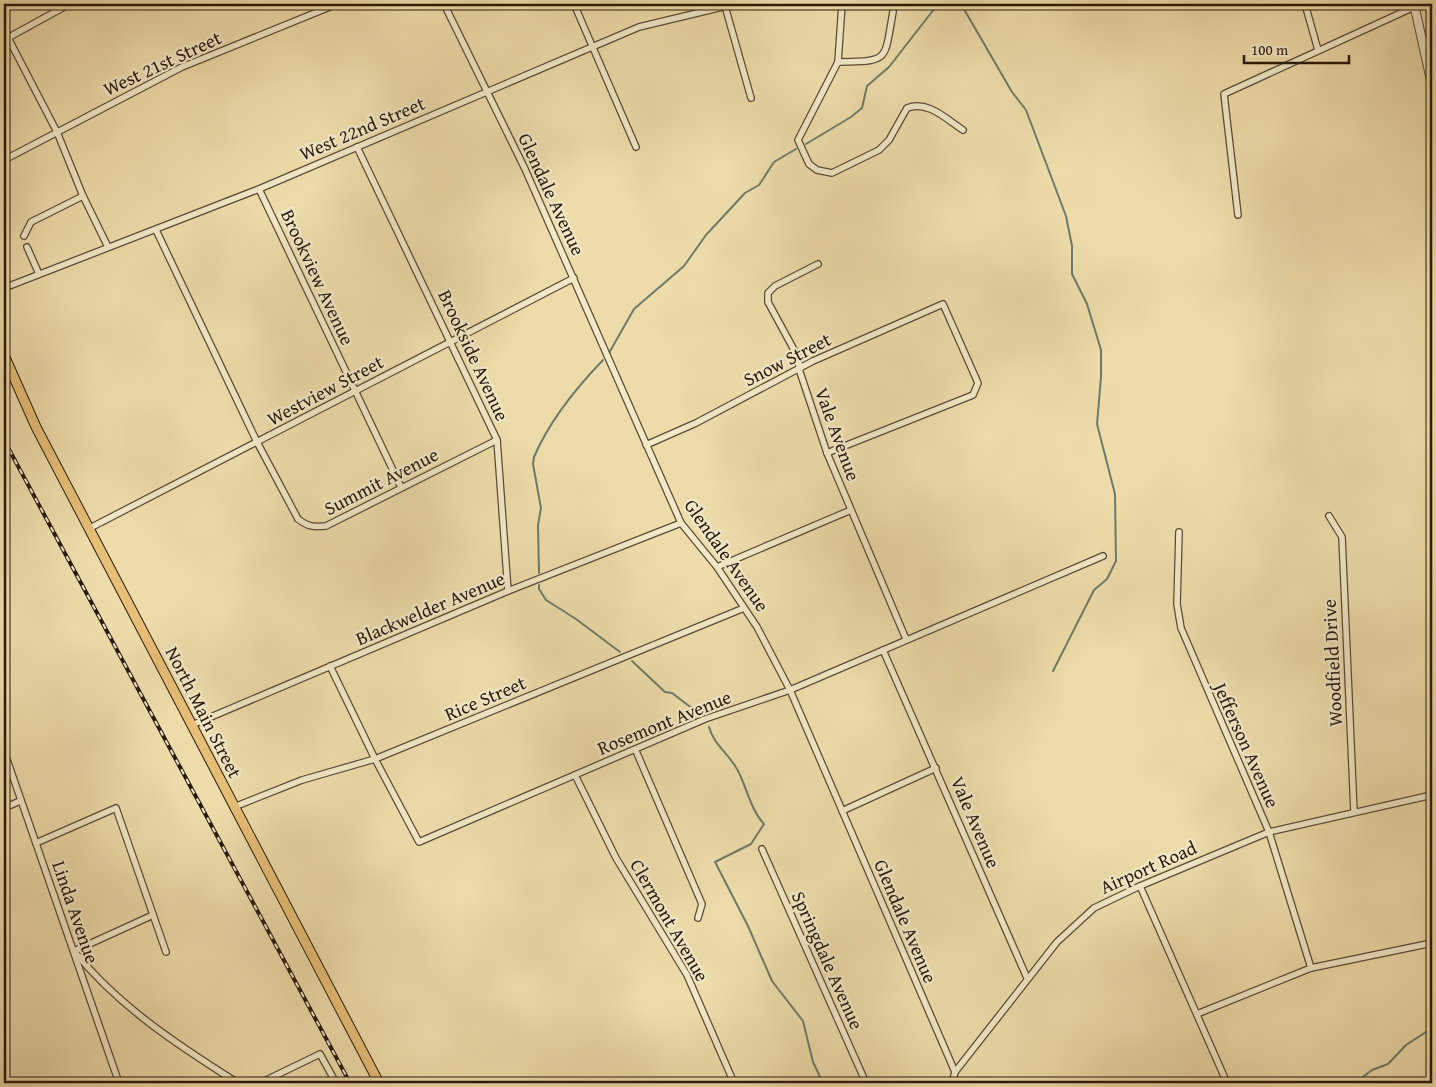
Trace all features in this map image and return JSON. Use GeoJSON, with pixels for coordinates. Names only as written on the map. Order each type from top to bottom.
{"type":"FeatureCollection","features":[{"type":"Feature","properties":{"kind":"main road","name":"North Main Street"},"geometry":{"type":"LineString","coordinates":[[4,355],[36,427],[379,1083]]}},
{"type":"Feature","properties":{"kind":"street","name":"West 21st Street"},"geometry":{"type":"LineString","coordinates":[[4,160],[182,67],[338,4]]}},
{"type":"Feature","properties":{"kind":"street","name":"Glendale Avenue"},"geometry":{"type":"LineString","coordinates":[[444,4],[525,170],[681,523],[717,567],[758,626],[790,690],[955,1072]]}},
{"type":"Feature","properties":{"kind":"street"},"geometry":{"type":"LineString","coordinates":[[574,4],[636,147]]}},
{"type":"Feature","properties":{"kind":"street","name":"West 22nd Street"},"geometry":{"type":"LineString","coordinates":[[4,288],[259,189],[639,27],[735,4]]}},
{"type":"Feature","properties":{"kind":"street"},"geometry":{"type":"LineString","coordinates":[[842,4],[838,62],[798,140],[809,164],[817,170],[832,173],[878,150],[889,140],[907,108],[916,104],[925,105],[963,130]]}},
{"type":"Feature","properties":{"kind":"street"},"geometry":{"type":"LineString","coordinates":[[1305,4],[1318,50]]}},
{"type":"Feature","properties":{"kind":"street"},"geometry":{"type":"LineString","coordinates":[[1238,215],[1224,94],[1414,5],[1432,86]]}},
{"type":"Feature","properties":{"kind":"street"},"geometry":{"type":"LineString","coordinates":[[725,6],[751,98]]}},
{"type":"Feature","properties":{"kind":"street"},"geometry":{"type":"LineString","coordinates":[[6,39],[64,7]]}},
{"type":"Feature","properties":{"kind":"street"},"geometry":{"type":"LineString","coordinates":[[838,62],[874,61],[882,56],[887,47],[893,12]]}},
{"type":"Feature","properties":{"kind":"street"},"geometry":{"type":"LineString","coordinates":[[4,30],[6,39],[57,132],[83,196],[108,247]]}},
{"type":"Feature","properties":{"kind":"street","name":"Brookside Avenue"},"geometry":{"type":"LineString","coordinates":[[357,147],[451,340],[497,440],[508,591]]}},
{"type":"Feature","properties":{"kind":"street","name":"Brookview Avenue"},"geometry":{"type":"LineString","coordinates":[[259,189],[401,487]]}},
{"type":"Feature","properties":{"kind":"street"},"geometry":{"type":"LineString","coordinates":[[24,236],[32,222],[83,196]]}},
{"type":"Feature","properties":{"kind":"street","name":"Summit Avenue"},"geometry":{"type":"LineString","coordinates":[[156,230],[257,442],[298,519],[314,527],[326,526],[497,440]]}},
{"type":"Feature","properties":{"kind":"street"},"geometry":{"type":"LineString","coordinates":[[27,247],[39,274]]}},
{"type":"Feature","properties":{"kind":"street","name":"Vale Avenue"},"geometry":{"type":"LineString","coordinates":[[818,264],[775,286],[768,293],[768,302],[799,360],[799,370],[827,453],[906,639]]}},
{"type":"Feature","properties":{"kind":"street","name":"Westview Street"},"geometry":{"type":"LineString","coordinates":[[90,528],[574,278]]}},
{"type":"Feature","properties":{"kind":"street","name":"Snow Street"},"geometry":{"type":"LineString","coordinates":[[646,445],[869,335],[943,304],[978,383],[973,395],[827,453]]}},
{"type":"Feature","properties":{"kind":"street"},"geometry":{"type":"LineString","coordinates":[[717,567],[851,510]]}},
{"type":"Feature","properties":{"kind":"street","name":"Woodfield Drive"},"geometry":{"type":"LineString","coordinates":[[1329,516],[1342,537],[1354,812]]}},
{"type":"Feature","properties":{"kind":"street","name":"Blackwelder Avenue"},"geometry":{"type":"LineString","coordinates":[[192,725],[508,591],[681,523]]}},
{"type":"Feature","properties":{"kind":"street","name":"Jefferson Avenue"},"geometry":{"type":"LineString","coordinates":[[1179,532],[1177,604],[1181,628],[1268,832],[1311,968]]}},
{"type":"Feature","properties":{"kind":"street","name":"Rosemont Avenue"},"geometry":{"type":"LineString","coordinates":[[330,666],[375,759],[419,842],[636,751],[705,719],[790,690],[1103,556]]}},
{"type":"Feature","properties":{"kind":"street","name":"Rice Street"},"geometry":{"type":"LineString","coordinates":[[234,807],[302,780],[375,759],[744,608]]}},
{"type":"Feature","properties":{"kind":"street","name":"Vale Avenue"},"geometry":{"type":"LineString","coordinates":[[883,650],[1027,978]]}},
{"type":"Feature","properties":{"kind":"street","name":"Linda Avenue"},"geometry":{"type":"LineString","coordinates":[[4,751],[119,1083]]}},
{"type":"Feature","properties":{"kind":"street"},"geometry":{"type":"LineString","coordinates":[[636,751],[702,904],[698,918]]}},
{"type":"Feature","properties":{"kind":"street"},"geometry":{"type":"LineString","coordinates":[[842,811],[936,768]]}},
{"type":"Feature","properties":{"kind":"street","name":"Clermont Avenue"},"geometry":{"type":"LineString","coordinates":[[575,775],[616,858],[687,975],[734,1083]]}},
{"type":"Feature","properties":{"kind":"street","name":"Airport Road"},"geometry":{"type":"LineString","coordinates":[[952,1083],[955,1072],[1027,978],[1057,942],[1094,908],[1140,886],[1268,832],[1432,795]]}},
{"type":"Feature","properties":{"kind":"street"},"geometry":{"type":"LineString","coordinates":[[4,808],[20,801]]}},
{"type":"Feature","properties":{"kind":"street"},"geometry":{"type":"LineString","coordinates":[[36,843],[116,808],[166,952]]}},
{"type":"Feature","properties":{"kind":"street","name":"Springdale Avenue"},"geometry":{"type":"LineString","coordinates":[[762,849],[866,1083]]}},
{"type":"Feature","properties":{"kind":"street"},"geometry":{"type":"LineString","coordinates":[[1140,886],[1227,1083]]}},
{"type":"Feature","properties":{"kind":"street"},"geometry":{"type":"LineString","coordinates":[[153,915],[74,951],[102,984],[129,1007],[167,1036],[238,1083]]}},
{"type":"Feature","properties":{"kind":"street"},"geometry":{"type":"LineString","coordinates":[[1197,1014],[1311,968],[1432,943]]}},
{"type":"Feature","properties":{"kind":"street"},"geometry":{"type":"LineString","coordinates":[[260,1083],[320,1054],[336,1083]]}},
{"type":"Feature","properties":{"kind":"waterway"},"geometry":{"type":"LineString","coordinates":[[806,144],[851,117],[862,108],[867,86],[889,67],[938,4]]}},
{"type":"Feature","properties":{"kind":"waterway"},"geometry":{"type":"LineString","coordinates":[[961,4],[1012,92],[1026,110],[1066,216],[1072,246],[1072,274],[1087,304],[1101,350],[1097,424],[1115,494],[1116,561],[1107,579],[1094,590],[1053,671]]}},
{"type":"Feature","properties":{"kind":"waterway"},"geometry":{"type":"LineString","coordinates":[[609,353],[634,309],[684,266],[706,235],[745,193],[759,185],[774,162],[796,149]]}},
{"type":"Feature","properties":{"kind":"waterway"},"geometry":{"type":"LineString","coordinates":[[539,573],[538,525],[541,508],[533,464],[534,457],[547,431],[564,406],[603,360]]}},
{"type":"Feature","properties":{"kind":"waterway"},"geometry":{"type":"LineString","coordinates":[[539,585],[539,589],[546,600],[576,619],[620,652]]}},
{"type":"Feature","properties":{"kind":"waterway"},"geometry":{"type":"LineString","coordinates":[[632,661],[665,692],[672,693],[701,715]]}},
{"type":"Feature","properties":{"kind":"waterway"},"geometry":{"type":"LineString","coordinates":[[709,727],[714,739],[737,769],[755,812],[764,824],[751,844],[715,862],[748,926],[772,981],[803,1021],[813,1062],[823,1083]]}},
{"type":"Feature","properties":{"kind":"waterway"},"geometry":{"type":"LineString","coordinates":[[1355,1083],[1372,1070],[1388,1064],[1406,1045],[1432,1028]]}},
{"type":"Feature","properties":{"kind":"railway"},"geometry":{"type":"LineString","coordinates":[[4,440],[350,1083]]}}]}
